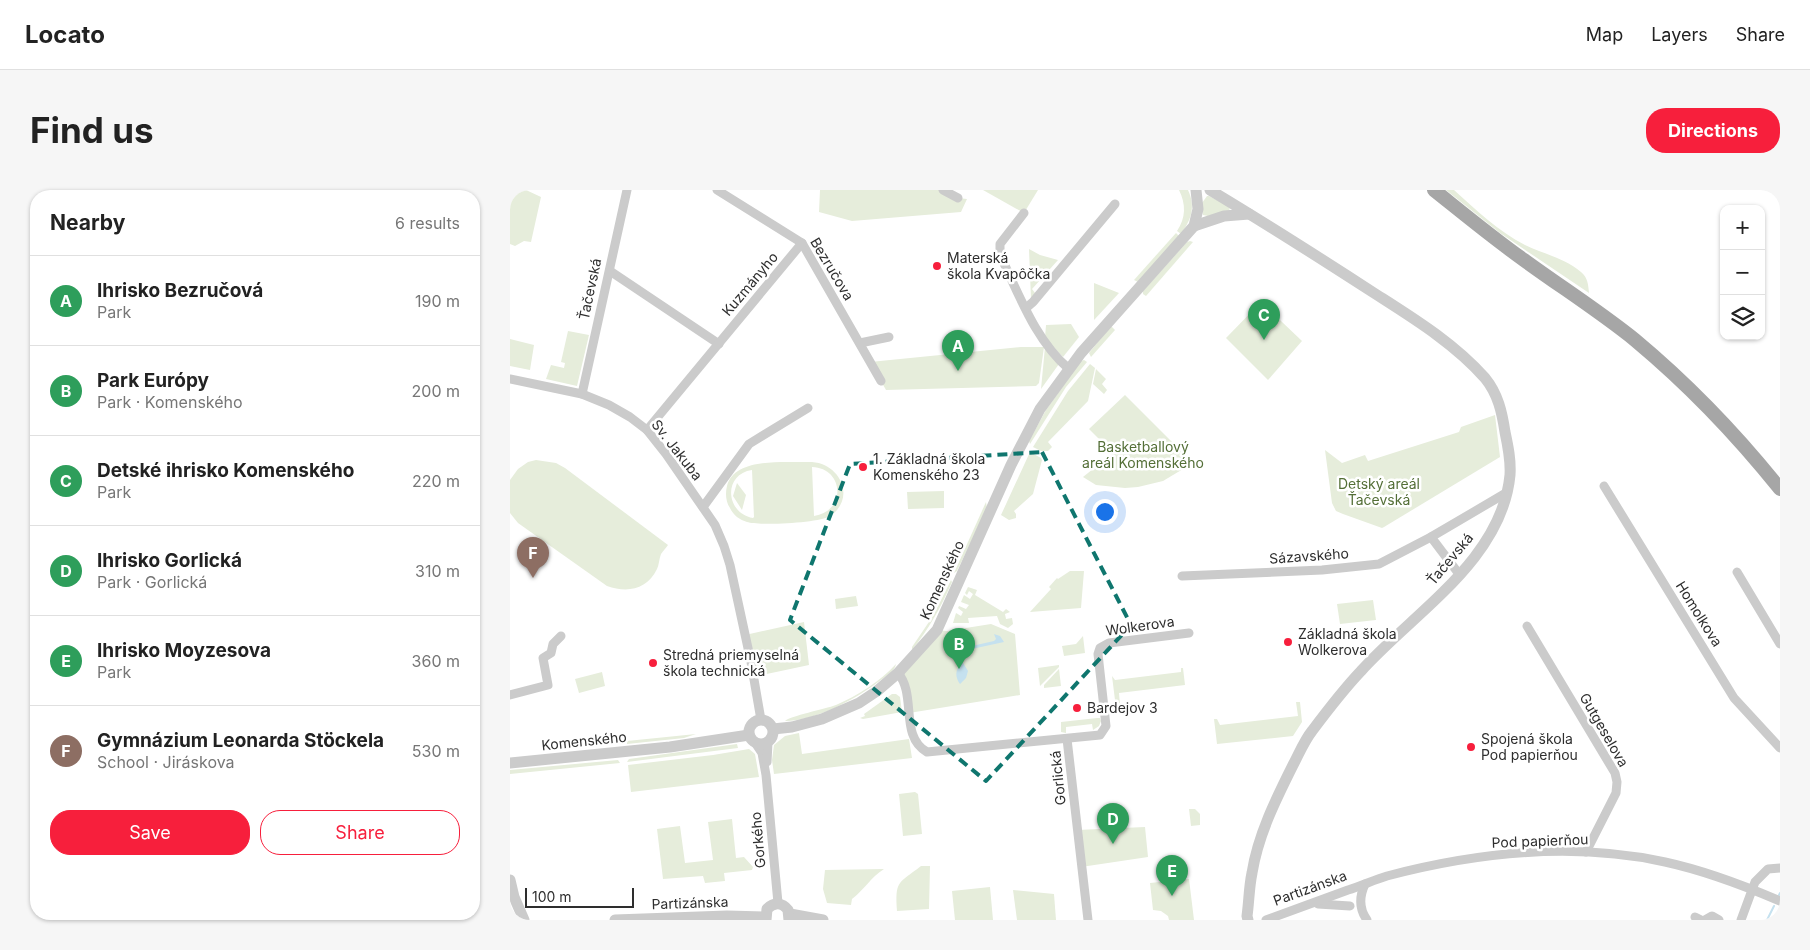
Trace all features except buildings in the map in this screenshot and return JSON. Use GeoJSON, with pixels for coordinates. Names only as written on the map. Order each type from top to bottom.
{"type":"FeatureCollection","features":[{"type":"Feature","properties":{"kind":"main road"},"geometry":{"type":"LineString","coordinates":[[1434,190],[1485,231],[1634,339],[1694,392],[1722,420],[1751,452],[1780,489]]}},
{"type":"Feature","properties":{"kind":"street","name":"Ťačevská"},"geometry":{"type":"LineString","coordinates":[[582,394],[627,190]]}},
{"type":"Feature","properties":{"kind":"street","name":"Bezručova"},"geometry":{"type":"LineString","coordinates":[[717,190],[802,243],[881,381]]}},
{"type":"Feature","properties":{"kind":"street"},"geometry":{"type":"LineString","coordinates":[[943,190],[958,198]]}},
{"type":"Feature","properties":{"kind":"street"},"geometry":{"type":"LineString","coordinates":[[1194,226],[1198,209],[1196,190]]}},
{"type":"Feature","properties":{"kind":"street","name":"Ťačevská"},"geometry":{"type":"LineString","coordinates":[[1210,190],[1355,280],[1456,350],[1484,378],[1497,399],[1503,421],[1510,466],[1506,493],[1498,517],[1483,545],[1450,585],[1361,670],[1310,733],[1276,798],[1262,835],[1252,871],[1248,920]]}},
{"type":"Feature","properties":{"kind":"street"},"geometry":{"type":"LineString","coordinates":[[1026,308],[1034,302],[1116,204]]}},
{"type":"Feature","properties":{"kind":"street"},"geometry":{"type":"LineString","coordinates":[[1024,213],[1000,244],[1000,256],[1044,342],[1069,369]]}},
{"type":"Feature","properties":{"kind":"street"},"geometry":{"type":"LineString","coordinates":[[1194,226],[1224,216],[1250,214]]}},
{"type":"Feature","properties":{"kind":"street","name":"Komenského"},"geometry":{"type":"LineString","coordinates":[[773,729],[802,724],[840,712],[860,703],[898,673],[937,630],[1021,445],[1040,409],[1069,369],[1194,226]]}},
{"type":"Feature","properties":{"kind":"street","name":"Kuzmányho"},"geometry":{"type":"LineString","coordinates":[[647,430],[802,243]]}},
{"type":"Feature","properties":{"kind":"street"},"geometry":{"type":"LineString","coordinates":[[610,271],[719,344]]}},
{"type":"Feature","properties":{"kind":"street"},"geometry":{"type":"LineString","coordinates":[[860,343],[889,337]]}},
{"type":"Feature","properties":{"kind":"street","name":"Sv. Jakuba"},"geometry":{"type":"LineString","coordinates":[[510,379],[582,394],[609,405],[630,417],[647,430],[715,525],[724,546],[730,565],[751,662],[761,720]]}},
{"type":"Feature","properties":{"kind":"street","name":"Sv. Jakuba"},"geometry":{"type":"LineString","coordinates":[[703,507],[749,444],[808,408]]}},
{"type":"Feature","properties":{"kind":"street","name":"Homolkova"},"geometry":{"type":"LineString","coordinates":[[1604,486],[1734,698],[1780,748]]}},
{"type":"Feature","properties":{"kind":"street","name":"Sázavského"},"geometry":{"type":"LineString","coordinates":[[1182,576],[1322,570],[1379,564],[1506,493]]}},
{"type":"Feature","properties":{"kind":"street"},"geometry":{"type":"LineString","coordinates":[[1430,537],[1459,574]]}},
{"type":"Feature","properties":{"kind":"street"},"geometry":{"type":"LineString","coordinates":[[1737,572],[1780,644]]}},
{"type":"Feature","properties":{"kind":"street","name":"Gutgeselova"},"geometry":{"type":"LineString","coordinates":[[1527,626],[1615,773],[1617,782],[1616,793],[1586,852]]}},
{"type":"Feature","properties":{"kind":"street","name":"Wolkerova"},"geometry":{"type":"LineString","coordinates":[[1067,739],[1100,736],[1106,726],[1098,654],[1102,645],[1189,633]]}},
{"type":"Feature","properties":{"kind":"street"},"geometry":{"type":"LineString","coordinates":[[510,695],[548,684],[543,658],[551,653],[553,644],[561,636]]}},
{"type":"Feature","properties":{"kind":"street","name":"Gorlická"},"geometry":{"type":"LineString","coordinates":[[898,673],[904,680],[907,692],[911,729],[916,743],[921,749],[932,753],[1067,739],[1088,920]]}},
{"type":"Feature","properties":{"kind":"street"},"geometry":{"type":"LineString","coordinates":[[757,720],[761,720],[767,721],[773,729],[773,737],[768,742],[760,745],[753,740],[750,726],[757,720]]}},
{"type":"Feature","properties":{"kind":"street","name":"Komenského"},"geometry":{"type":"LineString","coordinates":[[510,763],[753,740]]}},
{"type":"Feature","properties":{"kind":"street","name":"Gorkého"},"geometry":{"type":"LineString","coordinates":[[753,740],[762,753],[766,775],[778,904]]}},
{"type":"Feature","properties":{"kind":"street","name":"Gorkého"},"geometry":{"type":"LineString","coordinates":[[766,775],[768,742]]}},
{"type":"Feature","properties":{"kind":"street","name":"Pod papierňou"},"geometry":{"type":"LineString","coordinates":[[1364,884],[1428,867],[1492,855],[1572,851],[1630,856],[1666,862],[1752,889],[1780,901]]}},
{"type":"Feature","properties":{"kind":"street"},"geometry":{"type":"LineString","coordinates":[[1741,920],[1755,882],[1768,869],[1780,868]]}},
{"type":"Feature","properties":{"kind":"street"},"geometry":{"type":"LineString","coordinates":[[510,880],[514,897],[524,920]]}},
{"type":"Feature","properties":{"kind":"street"},"geometry":{"type":"LineString","coordinates":[[1364,884],[1360,895],[1361,906],[1366,918]]}},
{"type":"Feature","properties":{"kind":"street","name":"Partizánska"},"geometry":{"type":"LineString","coordinates":[[1266,920],[1364,884]]}},
{"type":"Feature","properties":{"kind":"street"},"geometry":{"type":"LineString","coordinates":[[1347,891],[1347,900],[1350,906],[1366,918]]}},
{"type":"Feature","properties":{"kind":"street"},"geometry":{"type":"LineString","coordinates":[[514,897],[514,920]]}},
{"type":"Feature","properties":{"kind":"street"},"geometry":{"type":"LineString","coordinates":[[765,919],[767,909],[778,904],[786,907],[790,917],[823,920]]}},
{"type":"Feature","properties":{"kind":"street"},"geometry":{"type":"LineString","coordinates":[[1310,904],[1350,906]]}},
{"type":"Feature","properties":{"kind":"street","name":"Partizánska"},"geometry":{"type":"LineString","coordinates":[[615,920],[727,916],[765,919]]}},
{"type":"Feature","properties":{"kind":"street"},"geometry":{"type":"LineString","coordinates":[[1705,920],[1712,916],[1720,920]]}},
{"type":"Feature","properties":{"kind":"highlighted area"},"geometry":{"type":"Polygon","coordinates":[[[1042,452],[1131,625],[986,781],[790,620],[850,464],[1042,452]]]}},
{"type":"Feature","properties":{"kind":"green space"},"geometry":{"type":"Polygon","coordinates":[[[510,190],[526,190],[541,197],[531,242],[524,241],[515,246],[510,244],[510,190]]]}},
{"type":"Feature","properties":{"kind":"green space"},"geometry":{"type":"Polygon","coordinates":[[[820,190],[943,190],[958,198],[967,199],[961,212],[852,221],[819,212],[820,190]]]}},
{"type":"Feature","properties":{"kind":"green space"},"geometry":{"type":"Polygon","coordinates":[[[983,190],[1038,190],[1024,213],[983,190]]]}},
{"type":"Feature","properties":{"kind":"green space"},"geometry":{"type":"Polygon","coordinates":[[[1179,190],[1188,190],[1192,202],[1190,218],[1181,234],[1177,231],[1182,221],[1184,206],[1179,190]]]}},
{"type":"Feature","properties":{"kind":"green space"},"geometry":{"type":"Polygon","coordinates":[[[1446,190],[1454,190],[1488,220],[1515,239],[1575,267],[1585,277],[1589,293],[1500,233],[1446,190]]]}},
{"type":"Feature","properties":{"kind":"green space"},"geometry":{"type":"Polygon","coordinates":[[[1207,196],[1230,207],[1229,211],[1208,216],[1203,215],[1202,203],[1207,196]]]}},
{"type":"Feature","properties":{"kind":"green space"},"geometry":{"type":"Polygon","coordinates":[[[1176,233],[1179,236],[1138,282],[1134,280],[1176,233]]]}},
{"type":"Feature","properties":{"kind":"green space"},"geometry":{"type":"Polygon","coordinates":[[[1187,242],[1193,242],[1146,296],[1143,294],[1143,291],[1187,242]]]}},
{"type":"Feature","properties":{"kind":"green space"},"geometry":{"type":"Polygon","coordinates":[[[1029,249],[1040,255],[1058,260],[1032,289],[1035,293],[1031,299],[1029,249]]]}},
{"type":"Feature","properties":{"kind":"green space"},"geometry":{"type":"Polygon","coordinates":[[[1094,283],[1119,293],[1094,320],[1094,283]]]}},
{"type":"Feature","properties":{"kind":"green space"},"geometry":{"type":"Polygon","coordinates":[[[1261,302],[1302,341],[1268,380],[1226,338],[1261,302]]]}},
{"type":"Feature","properties":{"kind":"green space"},"geometry":{"type":"Polygon","coordinates":[[[1071,324],[1079,337],[1063,357],[1045,338],[1046,325],[1071,324]]]}},
{"type":"Feature","properties":{"kind":"green space"},"geometry":{"type":"Polygon","coordinates":[[[1111,326],[1115,330],[1091,357],[1089,353],[1111,326]]]}},
{"type":"Feature","properties":{"kind":"green space"},"geometry":{"type":"Polygon","coordinates":[[[568,331],[589,335],[577,386],[546,379],[551,365],[564,368],[565,363],[561,362],[568,331]]]}},
{"type":"Feature","properties":{"kind":"green space"},"geometry":{"type":"Polygon","coordinates":[[[510,339],[534,345],[530,370],[510,366],[510,339]]]}},
{"type":"Feature","properties":{"kind":"green space"},"geometry":{"type":"Polygon","coordinates":[[[1021,347],[1044,347],[1039,383],[1036,386],[886,390],[870,362],[1021,347]]]}},
{"type":"Feature","properties":{"kind":"green space"},"geometry":{"type":"Polygon","coordinates":[[[1045,347],[1059,364],[1041,389],[1045,347]]]}},
{"type":"Feature","properties":{"kind":"green space"},"geometry":{"type":"Polygon","coordinates":[[[1081,361],[1087,362],[1066,387],[1030,444],[1029,441],[1046,410],[1081,361]]]}},
{"type":"Feature","properties":{"kind":"green space"},"geometry":{"type":"Polygon","coordinates":[[[1090,364],[1095,368],[1088,401],[1048,442],[1052,447],[1048,451],[1041,451],[1033,447],[1068,391],[1090,364]]]}},
{"type":"Feature","properties":{"kind":"green space"},"geometry":{"type":"Polygon","coordinates":[[[1096,369],[1106,379],[1102,384],[1107,390],[1104,394],[1093,384],[1096,369]]]}},
{"type":"Feature","properties":{"kind":"green space","name":"Basketballový areál Komenského"},"geometry":{"type":"Polygon","coordinates":[[[1125,395],[1193,463],[1163,481],[1138,487],[1125,488],[1096,485],[1083,477],[1113,453],[1089,429],[1125,395]]]}},
{"type":"Feature","properties":{"kind":"green space","name":"Detský areál Ťačevská"},"geometry":{"type":"Polygon","coordinates":[[[1495,415],[1500,457],[1382,528],[1336,511],[1332,503],[1325,450],[1342,463],[1365,455],[1368,461],[1459,432],[1461,427],[1495,415]]]}},
{"type":"Feature","properties":{"kind":"green space"},"geometry":{"type":"Polygon","coordinates":[[[1030,452],[1042,460],[1033,494],[1014,511],[1016,518],[1009,520],[1001,515],[1030,452]]]}},
{"type":"Feature","properties":{"kind":"green space"},"geometry":{"type":"Polygon","coordinates":[[[536,460],[556,463],[565,468],[668,545],[661,554],[657,569],[648,582],[629,589],[607,586],[518,523],[510,513],[510,480],[518,469],[528,462],[536,460]]]}},
{"type":"Feature","properties":{"kind":"green space"},"geometry":{"type":"Polygon","coordinates":[[[812,462],[822,464],[831,469],[842,483],[842,501],[838,509],[830,516],[803,522],[764,524],[744,521],[733,513],[727,501],[726,489],[732,476],[740,470],[751,465],[763,463],[812,462]],[[812,467],[814,516],[825,512],[832,506],[836,499],[837,490],[830,474],[823,469],[812,467]],[[752,470],[736,478],[731,494],[737,509],[744,515],[753,518],[754,517],[752,470]]]}},
{"type":"Feature","properties":{"kind":"green space"},"geometry":{"type":"Polygon","coordinates":[[[737,483],[746,495],[742,510],[733,496],[737,483]]]}},
{"type":"Feature","properties":{"kind":"green space"},"geometry":{"type":"Polygon","coordinates":[[[944,491],[944,508],[908,509],[907,492],[944,491]]]}},
{"type":"Feature","properties":{"kind":"green space"},"geometry":{"type":"Polygon","coordinates":[[[986,502],[987,508],[957,571],[954,573],[986,502]]]}},
{"type":"Feature","properties":{"kind":"green space"},"geometry":{"type":"Polygon","coordinates":[[[1070,571],[1084,571],[1081,608],[1030,612],[1051,589],[1049,587],[1057,578],[1070,571]]]}},
{"type":"Feature","properties":{"kind":"green space"},"geometry":{"type":"Polygon","coordinates":[[[951,580],[952,582],[944,600],[934,618],[912,650],[912,647],[933,616],[951,580]]]}},
{"type":"Feature","properties":{"kind":"green space"},"geometry":{"type":"Polygon","coordinates":[[[968,587],[977,590],[975,595],[1003,612],[1006,609],[1010,612],[1005,614],[1006,619],[1012,618],[1013,624],[1008,628],[1000,624],[997,616],[968,618],[969,623],[953,623],[956,613],[961,616],[963,612],[958,608],[959,606],[966,609],[969,605],[961,602],[964,595],[970,599],[973,594],[969,591],[967,595],[965,593],[968,587]]]}},
{"type":"Feature","properties":{"kind":"green space"},"geometry":{"type":"Polygon","coordinates":[[[856,596],[858,606],[836,609],[835,599],[856,596]]]}},
{"type":"Feature","properties":{"kind":"green space"},"geometry":{"type":"Polygon","coordinates":[[[1373,600],[1376,620],[1340,624],[1337,604],[1373,600]]]}},
{"type":"Feature","properties":{"kind":"green space"},"geometry":{"type":"Polygon","coordinates":[[[804,622],[809,665],[753,677],[745,635],[804,622]]]}},
{"type":"Feature","properties":{"kind":"green space"},"geometry":{"type":"Polygon","coordinates":[[[991,624],[1015,634],[1020,695],[909,713],[898,673],[937,630],[947,631],[991,624]]]}},
{"type":"Feature","properties":{"kind":"green space"},"geometry":{"type":"Polygon","coordinates":[[[1083,636],[1085,653],[1064,656],[1062,646],[1076,644],[1083,636]]]}},
{"type":"Feature","properties":{"kind":"green space"},"geometry":{"type":"Polygon","coordinates":[[[896,664],[888,675],[835,708],[810,717],[785,721],[836,705],[852,697],[876,682],[896,664]]]}},
{"type":"Feature","properties":{"kind":"green space"},"geometry":{"type":"Polygon","coordinates":[[[1059,665],[1059,667],[1040,686],[1038,668],[1059,665]]]}},
{"type":"Feature","properties":{"kind":"green space"},"geometry":{"type":"Polygon","coordinates":[[[1181,668],[1183,668],[1185,685],[1119,693],[1120,705],[1126,705],[1126,708],[1116,708],[1112,676],[1115,680],[1181,672],[1181,668]]]}},
{"type":"Feature","properties":{"kind":"green space"},"geometry":{"type":"Polygon","coordinates":[[[1059,669],[1061,686],[1044,688],[1044,685],[1059,669]]]}},
{"type":"Feature","properties":{"kind":"green space"},"geometry":{"type":"Polygon","coordinates":[[[602,672],[605,686],[579,693],[575,679],[602,672]]]}},
{"type":"Feature","properties":{"kind":"green space"},"geometry":{"type":"Polygon","coordinates":[[[892,694],[900,697],[902,712],[860,718],[865,716],[864,714],[892,694]]]}},
{"type":"Feature","properties":{"kind":"green space"},"geometry":{"type":"Polygon","coordinates":[[[1296,702],[1300,702],[1302,722],[1293,736],[1217,744],[1214,719],[1217,719],[1220,725],[1298,716],[1296,702]]]}},
{"type":"Feature","properties":{"kind":"green space"},"geometry":{"type":"Polygon","coordinates":[[[1100,718],[1099,726],[1093,730],[1092,724],[1066,727],[1066,733],[1061,732],[1061,722],[1100,718]]]}},
{"type":"Feature","properties":{"kind":"green space"},"geometry":{"type":"Polygon","coordinates":[[[799,733],[802,754],[909,739],[912,758],[774,774],[772,760],[774,745],[785,736],[799,733]]]}},
{"type":"Feature","properties":{"kind":"green space"},"geometry":{"type":"Polygon","coordinates":[[[696,734],[684,738],[627,744],[627,741],[696,734]]]}},
{"type":"Feature","properties":{"kind":"green space"},"geometry":{"type":"Polygon","coordinates":[[[737,744],[738,748],[627,762],[629,759],[737,744]]]}},
{"type":"Feature","properties":{"kind":"green space"},"geometry":{"type":"Polygon","coordinates":[[[749,749],[755,754],[759,777],[631,792],[628,765],[749,749]]]}},
{"type":"Feature","properties":{"kind":"green space"},"geometry":{"type":"Polygon","coordinates":[[[618,760],[620,763],[510,774],[510,770],[618,760]]]}},
{"type":"Feature","properties":{"kind":"green space"},"geometry":{"type":"Polygon","coordinates":[[[915,792],[918,794],[922,834],[903,836],[899,794],[915,792]]]}},
{"type":"Feature","properties":{"kind":"green space"},"geometry":{"type":"Polygon","coordinates":[[[1189,809],[1195,809],[1200,814],[1200,825],[1191,826],[1189,809]]]}},
{"type":"Feature","properties":{"kind":"green space"},"geometry":{"type":"Polygon","coordinates":[[[732,819],[736,858],[744,857],[753,867],[752,870],[724,873],[725,881],[705,883],[703,876],[663,879],[657,829],[680,826],[685,863],[713,860],[708,822],[732,819]]]}},
{"type":"Feature","properties":{"kind":"green space"},"geometry":{"type":"Polygon","coordinates":[[[1145,827],[1148,857],[1081,867],[1077,830],[1145,827]]]}},
{"type":"Feature","properties":{"kind":"green space"},"geometry":{"type":"Polygon","coordinates":[[[921,866],[930,866],[929,909],[897,911],[897,893],[900,884],[907,876],[921,866]]]}},
{"type":"Feature","properties":{"kind":"green space"},"geometry":{"type":"Polygon","coordinates":[[[884,869],[852,899],[851,905],[827,903],[823,889],[825,870],[884,869]]]}},
{"type":"Feature","properties":{"kind":"green space"},"geometry":{"type":"Polygon","coordinates":[[[1189,879],[1194,920],[1169,920],[1168,916],[1161,911],[1153,910],[1150,883],[1189,879]]]}},
{"type":"Feature","properties":{"kind":"green space"},"geometry":{"type":"Polygon","coordinates":[[[990,887],[993,920],[955,920],[952,891],[990,887]]]}},
{"type":"Feature","properties":{"kind":"green space"},"geometry":{"type":"Polygon","coordinates":[[[1013,890],[1054,894],[1056,920],[1017,920],[1013,890]]]}},
{"type":"Feature","properties":{"kind":"water"},"geometry":{"type":"Polygon","coordinates":[[[994,634],[1000,636],[1004,642],[967,650],[960,654],[960,658],[968,671],[966,678],[960,684],[956,674],[961,664],[956,658],[957,652],[963,648],[994,641],[996,639],[994,634]]]}},
{"type":"Feature","properties":{"kind":"waterway"},"geometry":{"type":"LineString","coordinates":[[1767,920],[1774,906]]}},
{"type":"Feature","properties":{"kind":"place","name":"Materská škola Kvapôčka"},"geometry":{"type":"Point","coordinates":[937,266]}},
{"type":"Feature","properties":{"kind":"place","name":"Detské ihrisko Komenského"},"geometry":{"type":"Point","coordinates":[1264,340]}},
{"type":"Feature","properties":{"kind":"place","name":"Ihrisko Bezručová"},"geometry":{"type":"Point","coordinates":[958,371]}},
{"type":"Feature","properties":{"kind":"place","name":"1. Základná škola Komenského 23"},"geometry":{"type":"Point","coordinates":[863,467]}},
{"type":"Feature","properties":{"kind":"place","name":"Gymnázium Leonarda Stöckela"},"geometry":{"type":"Point","coordinates":[533,578]}},
{"type":"Feature","properties":{"kind":"place","name":"Základná škola Wolkerova"},"geometry":{"type":"Point","coordinates":[1288,642]}},
{"type":"Feature","properties":{"kind":"place","name":"Stredná priemyselná škola technická"},"geometry":{"type":"Point","coordinates":[653,663]}},
{"type":"Feature","properties":{"kind":"place","name":"Park Európy"},"geometry":{"type":"Point","coordinates":[959,669]}},
{"type":"Feature","properties":{"kind":"place","name":"Bardejov 3"},"geometry":{"type":"Point","coordinates":[1077,708]}},
{"type":"Feature","properties":{"kind":"place","name":"Spojená škola Pod papierňou"},"geometry":{"type":"Point","coordinates":[1471,747]}},
{"type":"Feature","properties":{"kind":"place","name":"Ihrisko Gorlická"},"geometry":{"type":"Point","coordinates":[1113,844]}},
{"type":"Feature","properties":{"kind":"place","name":"Ihrisko Moyzesova"},"geometry":{"type":"Point","coordinates":[1172,896]}}]}
